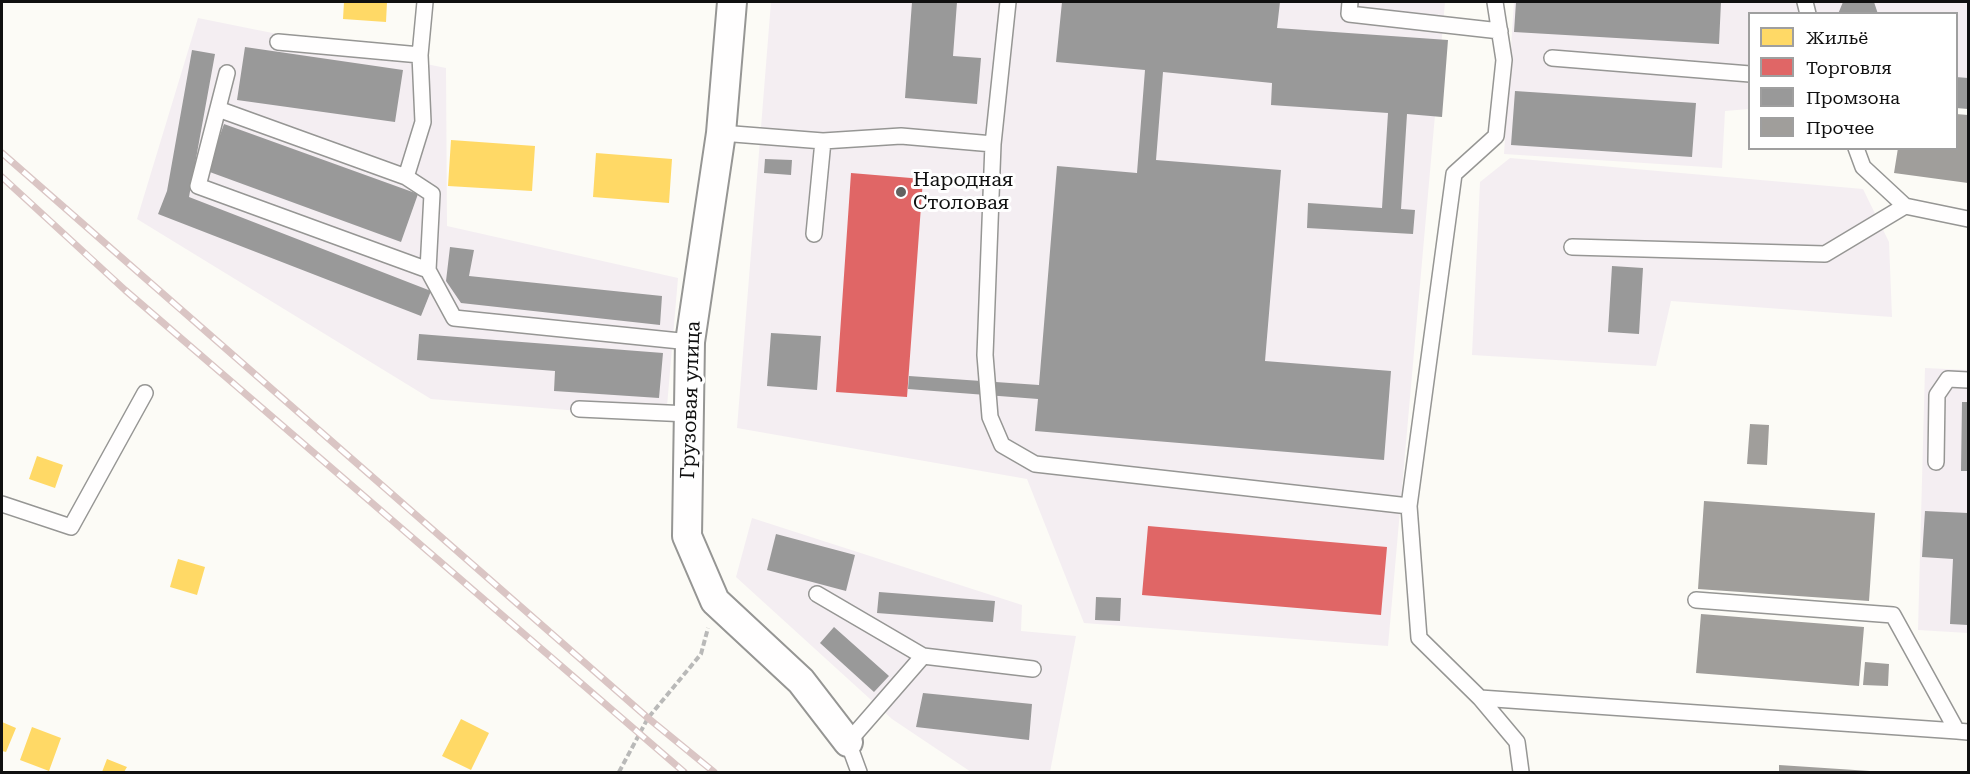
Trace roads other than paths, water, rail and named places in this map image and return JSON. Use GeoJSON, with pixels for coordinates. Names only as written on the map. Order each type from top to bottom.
{"type":"FeatureCollection","features":[{"type":"Feature","properties":{"kind":"street","name":"Грузовая улица"},"geometry":{"type":"LineString","coordinates":[[732,2],[721,133],[690,342],[687,536],[715,601],[801,681],[848,742]]}},
{"type":"Feature","properties":{"kind":"lane"},"geometry":{"type":"LineString","coordinates":[[406,177],[423,122],[420,55],[425,2]]}},
{"type":"Feature","properties":{"kind":"lane"},"geometry":{"type":"LineString","coordinates":[[1008,2],[993,144],[985,355],[990,417],[1002,445],[1035,464],[1409,506]]}},
{"type":"Feature","properties":{"kind":"lane"},"geometry":{"type":"LineString","coordinates":[[1350,2],[1349,14],[1500,31]]}},
{"type":"Feature","properties":{"kind":"lane"},"geometry":{"type":"LineString","coordinates":[[1496,2],[1504,60],[1496,136],[1454,174],[1409,506],[1419,638],[1480,698],[1517,742],[1521,772]]}},
{"type":"Feature","properties":{"kind":"lane"},"geometry":{"type":"LineString","coordinates":[[278,42],[420,55]]}},
{"type":"Feature","properties":{"kind":"lane"},"geometry":{"type":"LineString","coordinates":[[1552,58],[1748,74]]}},
{"type":"Feature","properties":{"kind":"lane"},"geometry":{"type":"LineString","coordinates":[[227,73],[198,186],[428,270]]}},
{"type":"Feature","properties":{"kind":"lane"},"geometry":{"type":"LineString","coordinates":[[218,109],[406,177],[432,194],[428,270],[454,318],[690,342]]}},
{"type":"Feature","properties":{"kind":"lane"},"geometry":{"type":"LineString","coordinates":[[721,133],[823,141],[901,136],[993,144]]}},
{"type":"Feature","properties":{"kind":"lane"},"geometry":{"type":"LineString","coordinates":[[814,234],[823,141]]}},
{"type":"Feature","properties":{"kind":"lane"},"geometry":{"type":"LineString","coordinates":[[1857,150],[1863,167],[1905,206],[1968,219]]}},
{"type":"Feature","properties":{"kind":"lane"},"geometry":{"type":"LineString","coordinates":[[1572,247],[1825,254],[1905,206]]}},
{"type":"Feature","properties":{"kind":"lane"},"geometry":{"type":"LineString","coordinates":[[1936,462],[1937,395],[1948,379],[1968,380]]}},
{"type":"Feature","properties":{"kind":"lane"},"geometry":{"type":"LineString","coordinates":[[2,504],[71,527],[145,393]]}},
{"type":"Feature","properties":{"kind":"lane"},"geometry":{"type":"LineString","coordinates":[[579,409],[689,414]]}},
{"type":"Feature","properties":{"kind":"lane"},"geometry":{"type":"LineString","coordinates":[[817,594],[923,656],[1033,669]]}},
{"type":"Feature","properties":{"kind":"lane"},"geometry":{"type":"LineString","coordinates":[[1696,600],[1893,615],[1963,731]]}},
{"type":"Feature","properties":{"kind":"lane"},"geometry":{"type":"LineString","coordinates":[[859,772],[848,742],[923,656]]}},
{"type":"Feature","properties":{"kind":"lane"},"geometry":{"type":"LineString","coordinates":[[1480,698],[1963,731]]}},
{"type":"Feature","properties":{"kind":"railway"},"geometry":{"type":"LineString","coordinates":[[2,153],[648,718],[714,772]]}},
{"type":"Feature","properties":{"kind":"railway"},"geometry":{"type":"LineString","coordinates":[[2,177],[125,290],[684,772]]}},
{"type":"Feature","properties":{"kind":"place","name":"Народная Столовая"},"geometry":{"type":"Point","coordinates":[901,192]}}]}
